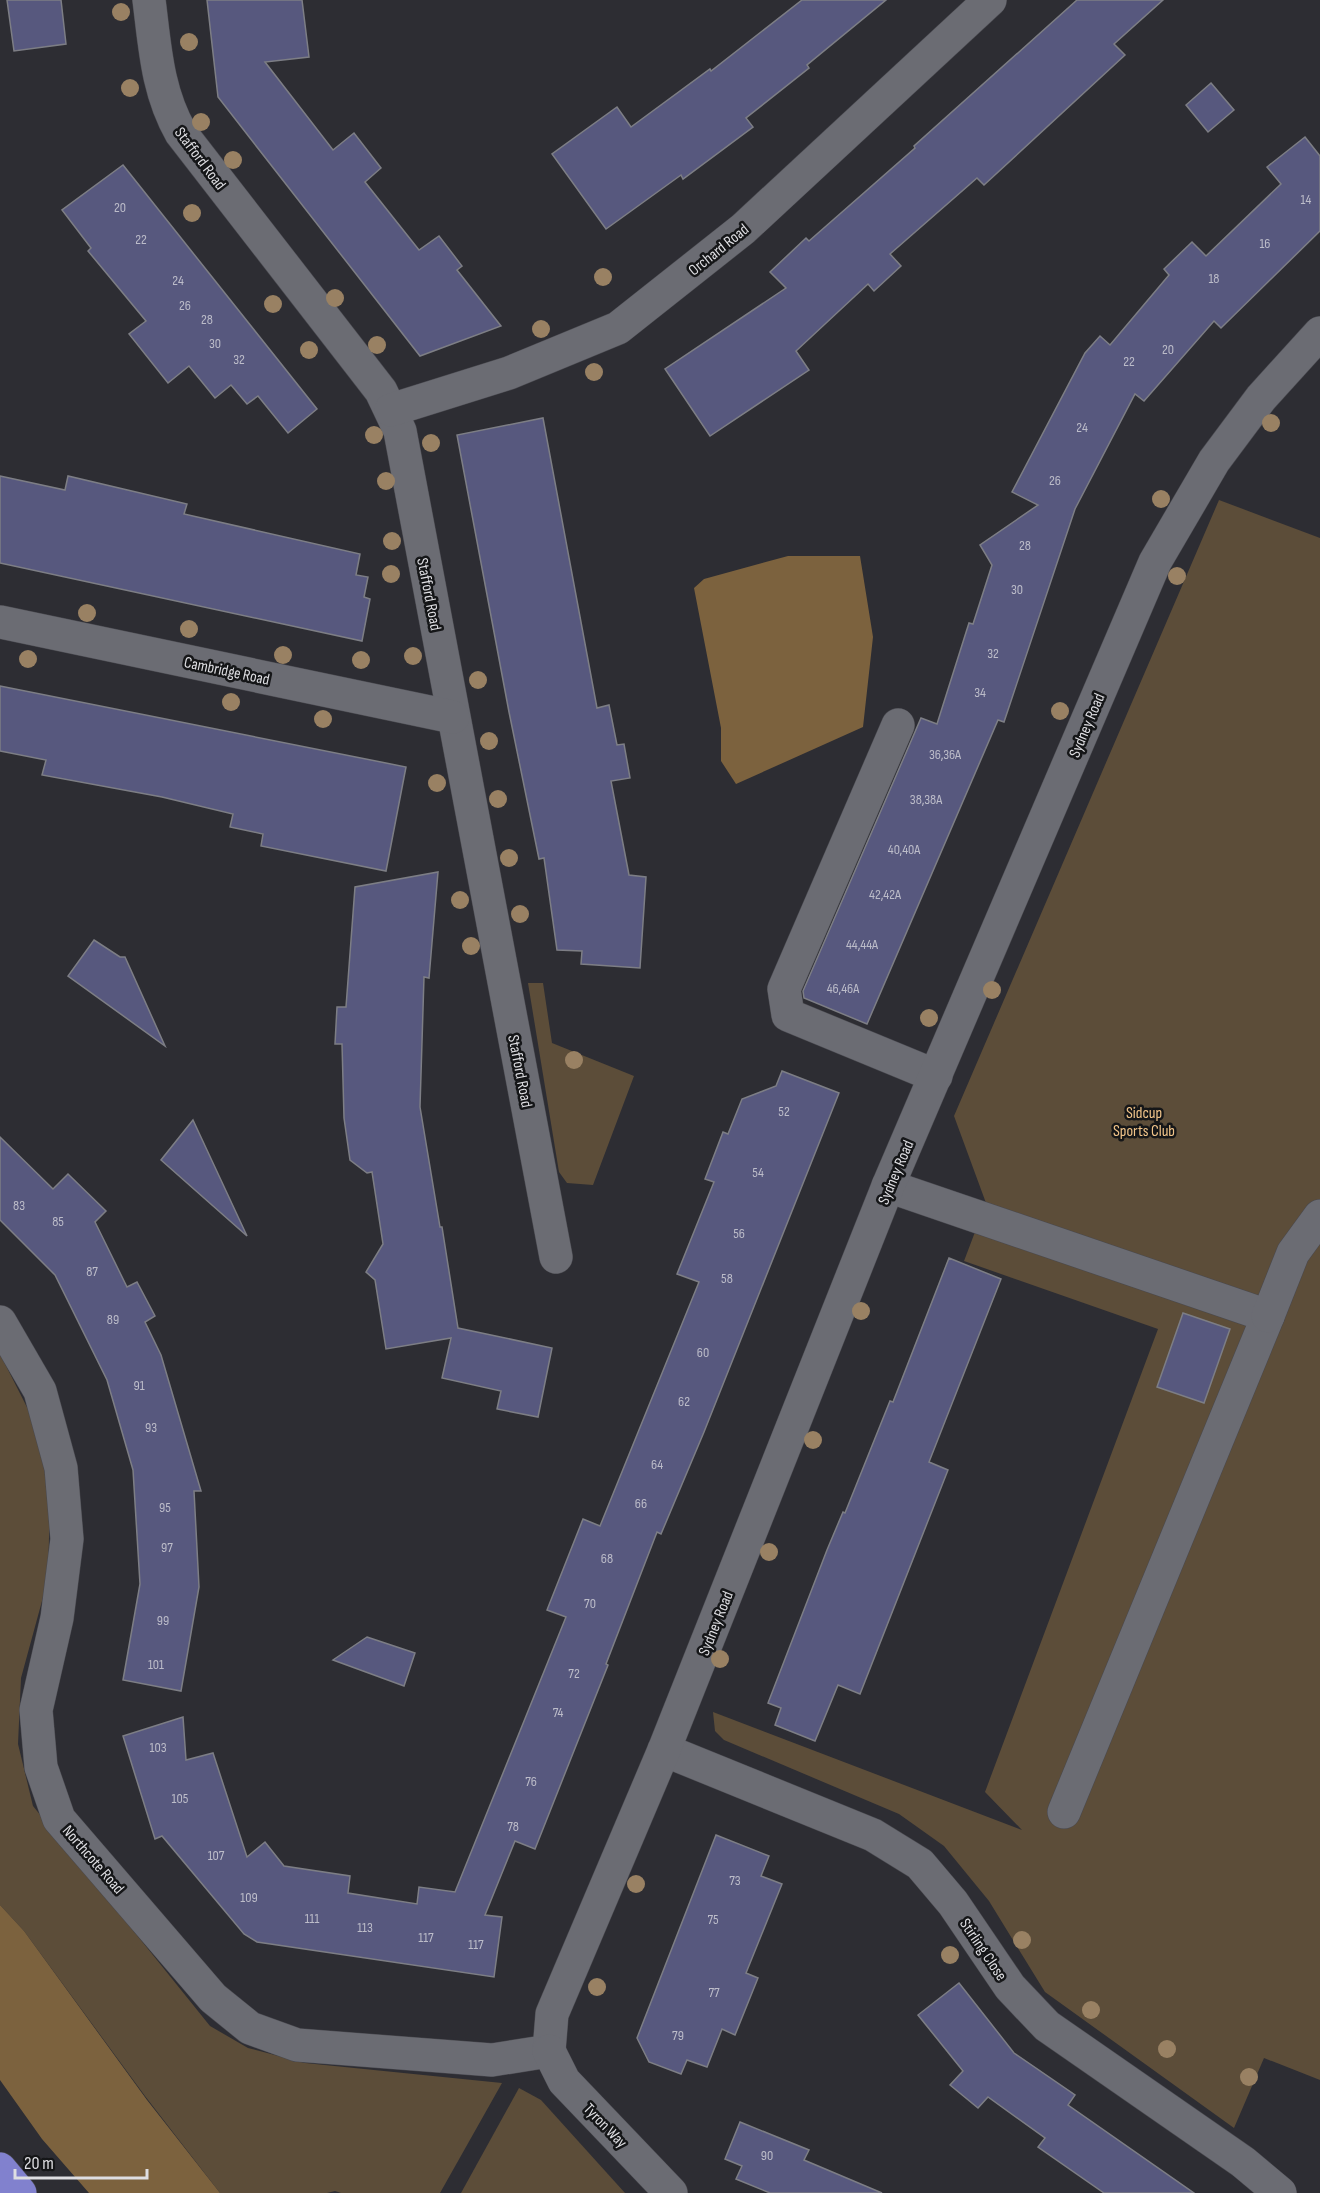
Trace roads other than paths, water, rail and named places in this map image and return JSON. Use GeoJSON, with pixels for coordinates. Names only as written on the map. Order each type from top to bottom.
{"type":"FeatureCollection","features":[{"type":"Feature","properties":{"kind":"highway"},"geometry":{"type":"LineString","coordinates":[[0,2169],[20,2193]]}},
{"type":"Feature","properties":{"kind":"street","name":"Stafford Road"},"geometry":{"type":"LineString","coordinates":[[149,0],[159,79],[167,109],[181,133],[381,391],[400,431],[556,1257]]}},
{"type":"Feature","properties":{"kind":"street","name":"Orchard Road"},"geometry":{"type":"LineString","coordinates":[[391,410],[509,373],[618,328],[743,229],[990,0]]}},
{"type":"Feature","properties":{"kind":"street","name":"Sydney Road"},"geometry":{"type":"LineString","coordinates":[[549,2051],[552,2014],[664,1750],[888,1186],[1155,562],[1214,461],[1261,398],[1320,333]]}},
{"type":"Feature","properties":{"kind":"street","name":"Cambridge Road"},"geometry":{"type":"LineString","coordinates":[[0,622],[453,717]]}},
{"type":"Feature","properties":{"kind":"street"},"geometry":{"type":"LineString","coordinates":[[898,725],[784,989],[788,1015],[936,1076]]}},
{"type":"Feature","properties":{"kind":"street"},"geometry":{"type":"LineString","coordinates":[[888,1186],[1268,1316]]}},
{"type":"Feature","properties":{"kind":"street"},"geometry":{"type":"LineString","coordinates":[[1064,1812],[1293,1253],[1320,1216]]}},
{"type":"Feature","properties":{"kind":"street","name":"Northcote Road"},"geometry":{"type":"LineString","coordinates":[[0,1322],[40,1391],[61,1468],[67,1539],[57,1618],[36,1710],[41,1767],[59,1819],[213,1998],[250,2028],[297,2045],[492,2060],[549,2051]]}},
{"type":"Feature","properties":{"kind":"street","name":"Stirling Close"},"geometry":{"type":"LineString","coordinates":[[664,1750],[873,1835],[920,1864],[953,1903],[1010,1988],[1047,2026],[1243,2162],[1280,2193]]}},
{"type":"Feature","properties":{"kind":"street","name":"Tyron Way"},"geometry":{"type":"LineString","coordinates":[[549,2051],[564,2081],[671,2193]]}},
{"type":"Feature","properties":{"kind":"park label","name":"Sidcup Sports Club"},"geometry":{"type":"Point","coordinates":[1144,1121]}}]}
